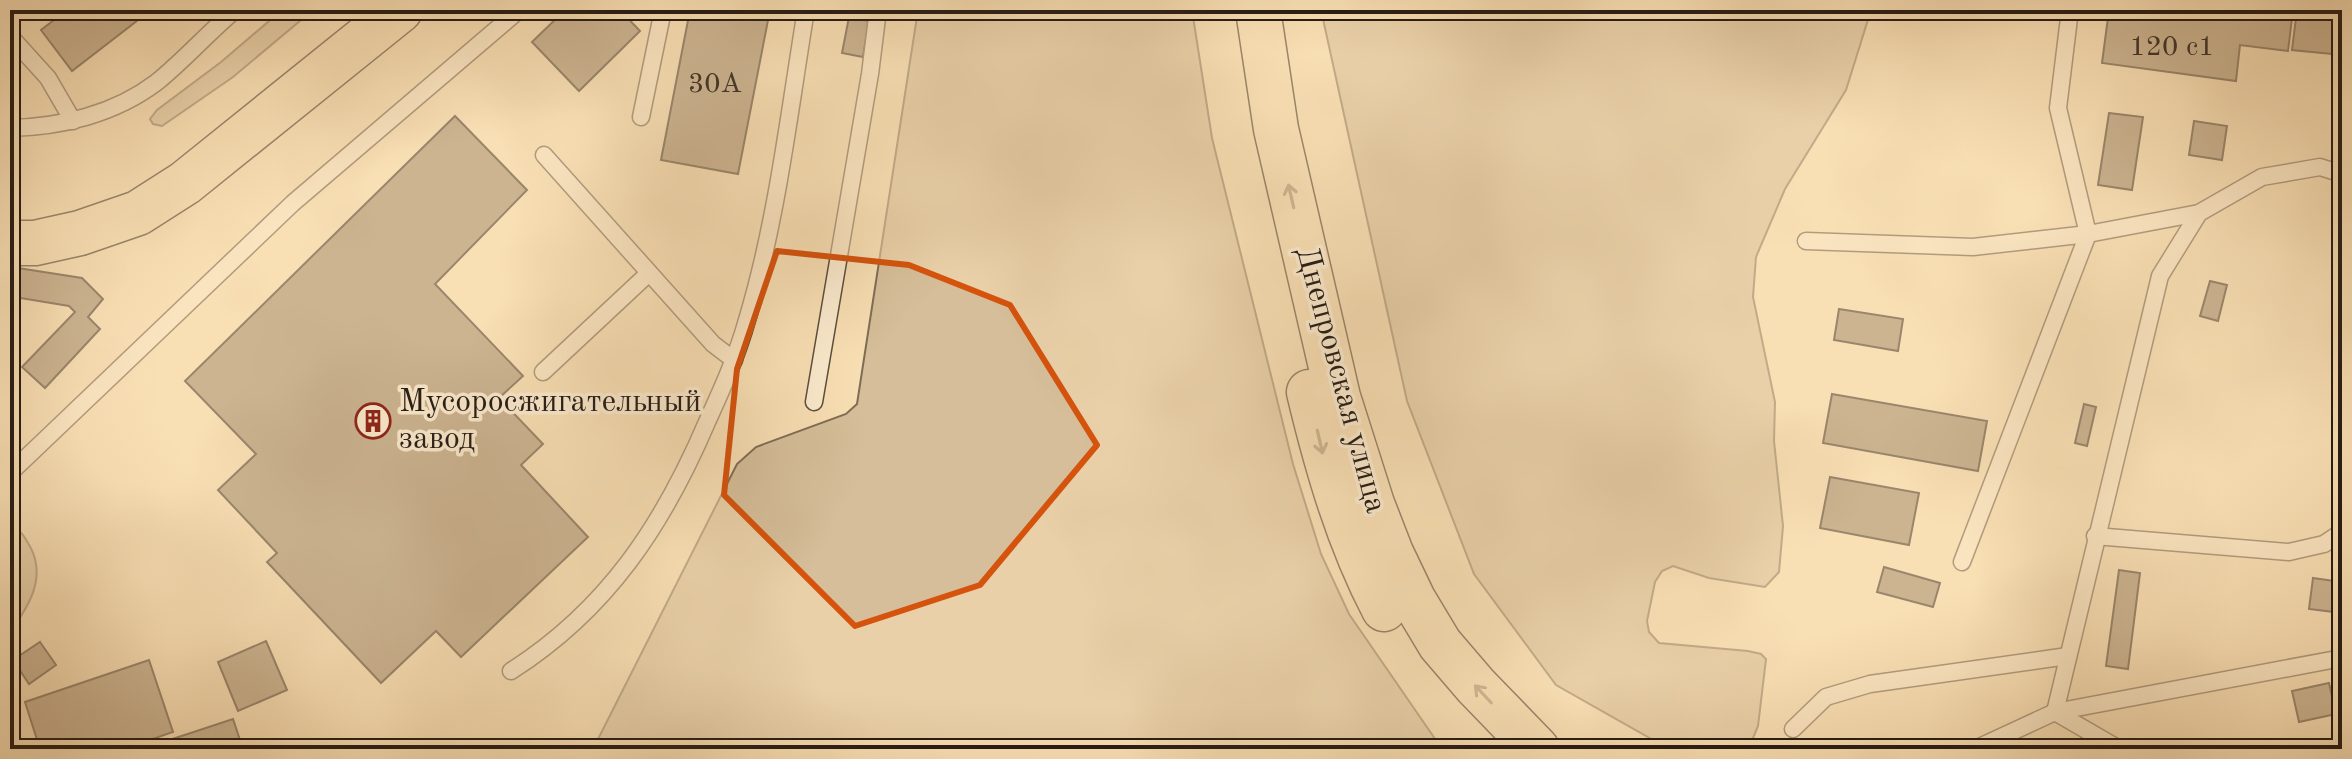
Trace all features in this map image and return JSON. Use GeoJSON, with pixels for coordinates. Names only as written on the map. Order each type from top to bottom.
{"type":"FeatureCollection","features":[{"type":"Feature","properties":{"kind":"main road"},"geometry":{"type":"LineString","coordinates":[[10,218],[50,213],[126,189],[196,145],[365,10]]}},
{"type":"Feature","properties":{"kind":"main road"},"geometry":{"type":"LineString","coordinates":[[10,243],[35,243],[80,233],[138,213],[185,183],[400,10]]}},
{"type":"Feature","properties":{"kind":"main road","name":"Днепровская улица"},"geometry":{"type":"LineString","coordinates":[[1228,10],[1247,134],[1327,469],[1356,550],[1383,608],[1426,670],[1462,717],[1497,749]]}},
{"type":"Feature","properties":{"kind":"main road","name":"Днепровская улица"},"geometry":{"type":"LineString","coordinates":[[1258,10],[1283,159],[1338,397],[1372,504],[1407,587],[1440,644],[1537,749]]}},
{"type":"Feature","properties":{"kind":"lane"},"geometry":{"type":"LineString","coordinates":[[10,473],[293,203],[519,10]]}},
{"type":"Feature","properties":{"kind":"lane"},"geometry":{"type":"LineString","coordinates":[[641,117],[663,10]]}},
{"type":"Feature","properties":{"kind":"lane"},"geometry":{"type":"LineString","coordinates":[[511,671],[543,651],[598,601],[640,550],[689,464],[734,360],[748,319],[770,224],[806,10]]}},
{"type":"Feature","properties":{"kind":"lane"},"geometry":{"type":"LineString","coordinates":[[814,402],[870,74],[878,10]]}},
{"type":"Feature","properties":{"kind":"lane"},"geometry":{"type":"LineString","coordinates":[[1962,562],[2088,234],[2058,108],[2070,10]]}},
{"type":"Feature","properties":{"kind":"lane"},"geometry":{"type":"LineString","coordinates":[[10,128],[36,128],[73,121],[101,113],[128,100],[156,82],[233,11]]}},
{"type":"Feature","properties":{"kind":"lane"},"geometry":{"type":"LineString","coordinates":[[10,36],[48,78],[73,121]]}},
{"type":"Feature","properties":{"kind":"lane"},"geometry":{"type":"LineString","coordinates":[[544,155],[713,344],[734,360]]}},
{"type":"Feature","properties":{"kind":"lane"},"geometry":{"type":"LineString","coordinates":[[1806,241],[1973,247],[2088,234],[2199,213],[2262,177],[2320,167],[2342,174]]}},
{"type":"Feature","properties":{"kind":"lane"},"geometry":{"type":"LineString","coordinates":[[2055,712],[2160,276],[2199,213]]}},
{"type":"Feature","properties":{"kind":"lane"},"geometry":{"type":"LineString","coordinates":[[543,372],[649,273]]}},
{"type":"Feature","properties":{"kind":"lane"},"geometry":{"type":"LineString","coordinates":[[2095,536],[2289,552],[2324,544],[2342,532]]}},
{"type":"Feature","properties":{"kind":"lane"},"geometry":{"type":"LineString","coordinates":[[1793,729],[1826,697],[1870,684],[2068,656]]}},
{"type":"Feature","properties":{"kind":"lane"},"geometry":{"type":"LineString","coordinates":[[1975,749],[2055,712],[2342,658]]}},
{"type":"Feature","properties":{"kind":"lane"},"geometry":{"type":"LineString","coordinates":[[2055,712],[2119,749]]}},
{"type":"Feature","properties":{"kind":"highlighted area"},"geometry":{"type":"Polygon","coordinates":[[[777,251],[909,265],[1010,305],[1097,445],[980,585],[855,626],[724,495],[737,369],[777,251]]]}},
{"type":"Feature","properties":{"kind":"shaded area"},"geometry":{"type":"Polygon","coordinates":[[[282,10],[313,10],[233,77],[162,126],[153,124],[150,119],[157,110],[221,62],[282,10]]]}},
{"type":"Feature","properties":{"kind":"shaded area"},"geometry":{"type":"Polygon","coordinates":[[[918,10],[1192,10],[1212,138],[1293,464],[1321,554],[1349,614],[1442,749],[593,749],[737,464],[756,447],[846,414],[857,404],[918,10]]]}},
{"type":"Feature","properties":{"kind":"shaded area"},"geometry":{"type":"Polygon","coordinates":[[[1321,10],[1871,10],[1846,90],[1785,189],[1756,257],[1753,297],[1775,402],[1774,441],[1783,526],[1779,572],[1765,587],[1709,578],[1673,566],[1662,571],[1655,582],[1647,621],[1649,632],[1659,643],[1748,651],[1761,654],[1766,659],[1758,726],[1749,748],[1695,749],[1655,741],[1556,685],[1474,574],[1407,401],[1321,10]]]}},
{"type":"Feature","properties":{"kind":"shaded area"},"geometry":{"type":"Polygon","coordinates":[[[10,527],[19,531],[34,555],[36,578],[30,600],[10,632],[10,527]]]}},
{"type":"Feature","properties":{"kind":"shaded area"},"geometry":{"type":"Polygon","coordinates":[[[2342,740],[2342,749],[2274,749],[2277,747],[2342,740]]]}},
{"type":"Feature","properties":{"kind":"building"},"geometry":{"type":"Polygon","coordinates":[[[67,10],[151,10],[72,71],[41,30],[67,10]]]}},
{"type":"Feature","properties":{"kind":"building"},"geometry":{"type":"Polygon","coordinates":[[[565,10],[620,10],[640,31],[579,91],[532,42],[565,10]]]}},
{"type":"Feature","properties":{"kind":"building"},"geometry":{"type":"Polygon","coordinates":[[[690,10],[770,10],[738,174],[661,160],[690,10]]]}},
{"type":"Feature","properties":{"kind":"building"},"geometry":{"type":"Polygon","coordinates":[[[2109,10],[2293,10],[2288,51],[2240,45],[2236,81],[2102,63],[2109,10]]]}},
{"type":"Feature","properties":{"kind":"building"},"geometry":{"type":"Polygon","coordinates":[[[2297,10],[2342,10],[2342,55],[2292,50],[2297,10]]]}},
{"type":"Feature","properties":{"kind":"building"},"geometry":{"type":"Polygon","coordinates":[[[849,17],[869,21],[863,57],[842,53],[849,17]]]}},
{"type":"Feature","properties":{"kind":"building"},"geometry":{"type":"Polygon","coordinates":[[[2109,113],[2143,117],[2132,190],[2098,185],[2109,113]]]}},
{"type":"Feature","properties":{"kind":"building","name":"Мусоросжигательный завод"},"geometry":{"type":"Polygon","coordinates":[[[455,116],[527,190],[435,284],[523,376],[499,398],[543,444],[521,465],[588,537],[461,657],[436,631],[381,683],[267,562],[277,553],[218,490],[256,454],[185,381],[455,116]]]}},
{"type":"Feature","properties":{"kind":"building"},"geometry":{"type":"Polygon","coordinates":[[[2194,121],[2227,126],[2222,160],[2189,155],[2194,121]]]}},
{"type":"Feature","properties":{"kind":"building"},"geometry":{"type":"Polygon","coordinates":[[[18,268],[82,278],[103,299],[88,317],[100,329],[45,388],[22,367],[75,312],[69,306],[14,297],[18,268]]]}},
{"type":"Feature","properties":{"kind":"building"},"geometry":{"type":"Polygon","coordinates":[[[2210,281],[2227,285],[2218,321],[2200,316],[2210,281]]]}},
{"type":"Feature","properties":{"kind":"building"},"geometry":{"type":"Polygon","coordinates":[[[1839,309],[1903,319],[1898,351],[1834,340],[1839,309]]]}},
{"type":"Feature","properties":{"kind":"building"},"geometry":{"type":"Polygon","coordinates":[[[1832,394],[1987,421],[1978,471],[1823,443],[1832,394]]]}},
{"type":"Feature","properties":{"kind":"building"},"geometry":{"type":"Polygon","coordinates":[[[2084,404],[2096,407],[2087,446],[2075,443],[2084,404]]]}},
{"type":"Feature","properties":{"kind":"building"},"geometry":{"type":"Polygon","coordinates":[[[1830,477],[1919,493],[1909,545],[1820,528],[1830,477]]]}},
{"type":"Feature","properties":{"kind":"building"},"geometry":{"type":"Polygon","coordinates":[[[1884,567],[1940,583],[1933,607],[1877,592],[1884,567]]]}},
{"type":"Feature","properties":{"kind":"building"},"geometry":{"type":"Polygon","coordinates":[[[2119,570],[2140,573],[2128,669],[2106,666],[2119,570]]]}},
{"type":"Feature","properties":{"kind":"building"},"geometry":{"type":"Polygon","coordinates":[[[2313,578],[2342,582],[2342,613],[2309,609],[2313,578]]]}},
{"type":"Feature","properties":{"kind":"building"},"geometry":{"type":"Polygon","coordinates":[[[266,641],[287,690],[238,711],[218,662],[266,641]]]}},
{"type":"Feature","properties":{"kind":"building"},"geometry":{"type":"Polygon","coordinates":[[[40,642],[56,665],[29,684],[13,660],[40,642]]]}},
{"type":"Feature","properties":{"kind":"building"},"geometry":{"type":"Polygon","coordinates":[[[149,660],[173,732],[124,749],[40,749],[25,702],[149,660]]]}},
{"type":"Feature","properties":{"kind":"building"},"geometry":{"type":"Polygon","coordinates":[[[2329,683],[2336,714],[2299,722],[2292,691],[2329,683]]]}},
{"type":"Feature","properties":{"kind":"building"},"geometry":{"type":"Polygon","coordinates":[[[233,719],[243,749],[142,749],[233,719]]]}},
{"type":"Feature","properties":{"kind":"place","name":"Мусоросжигательный завод"},"geometry":{"type":"Point","coordinates":[373,421]}}]}
